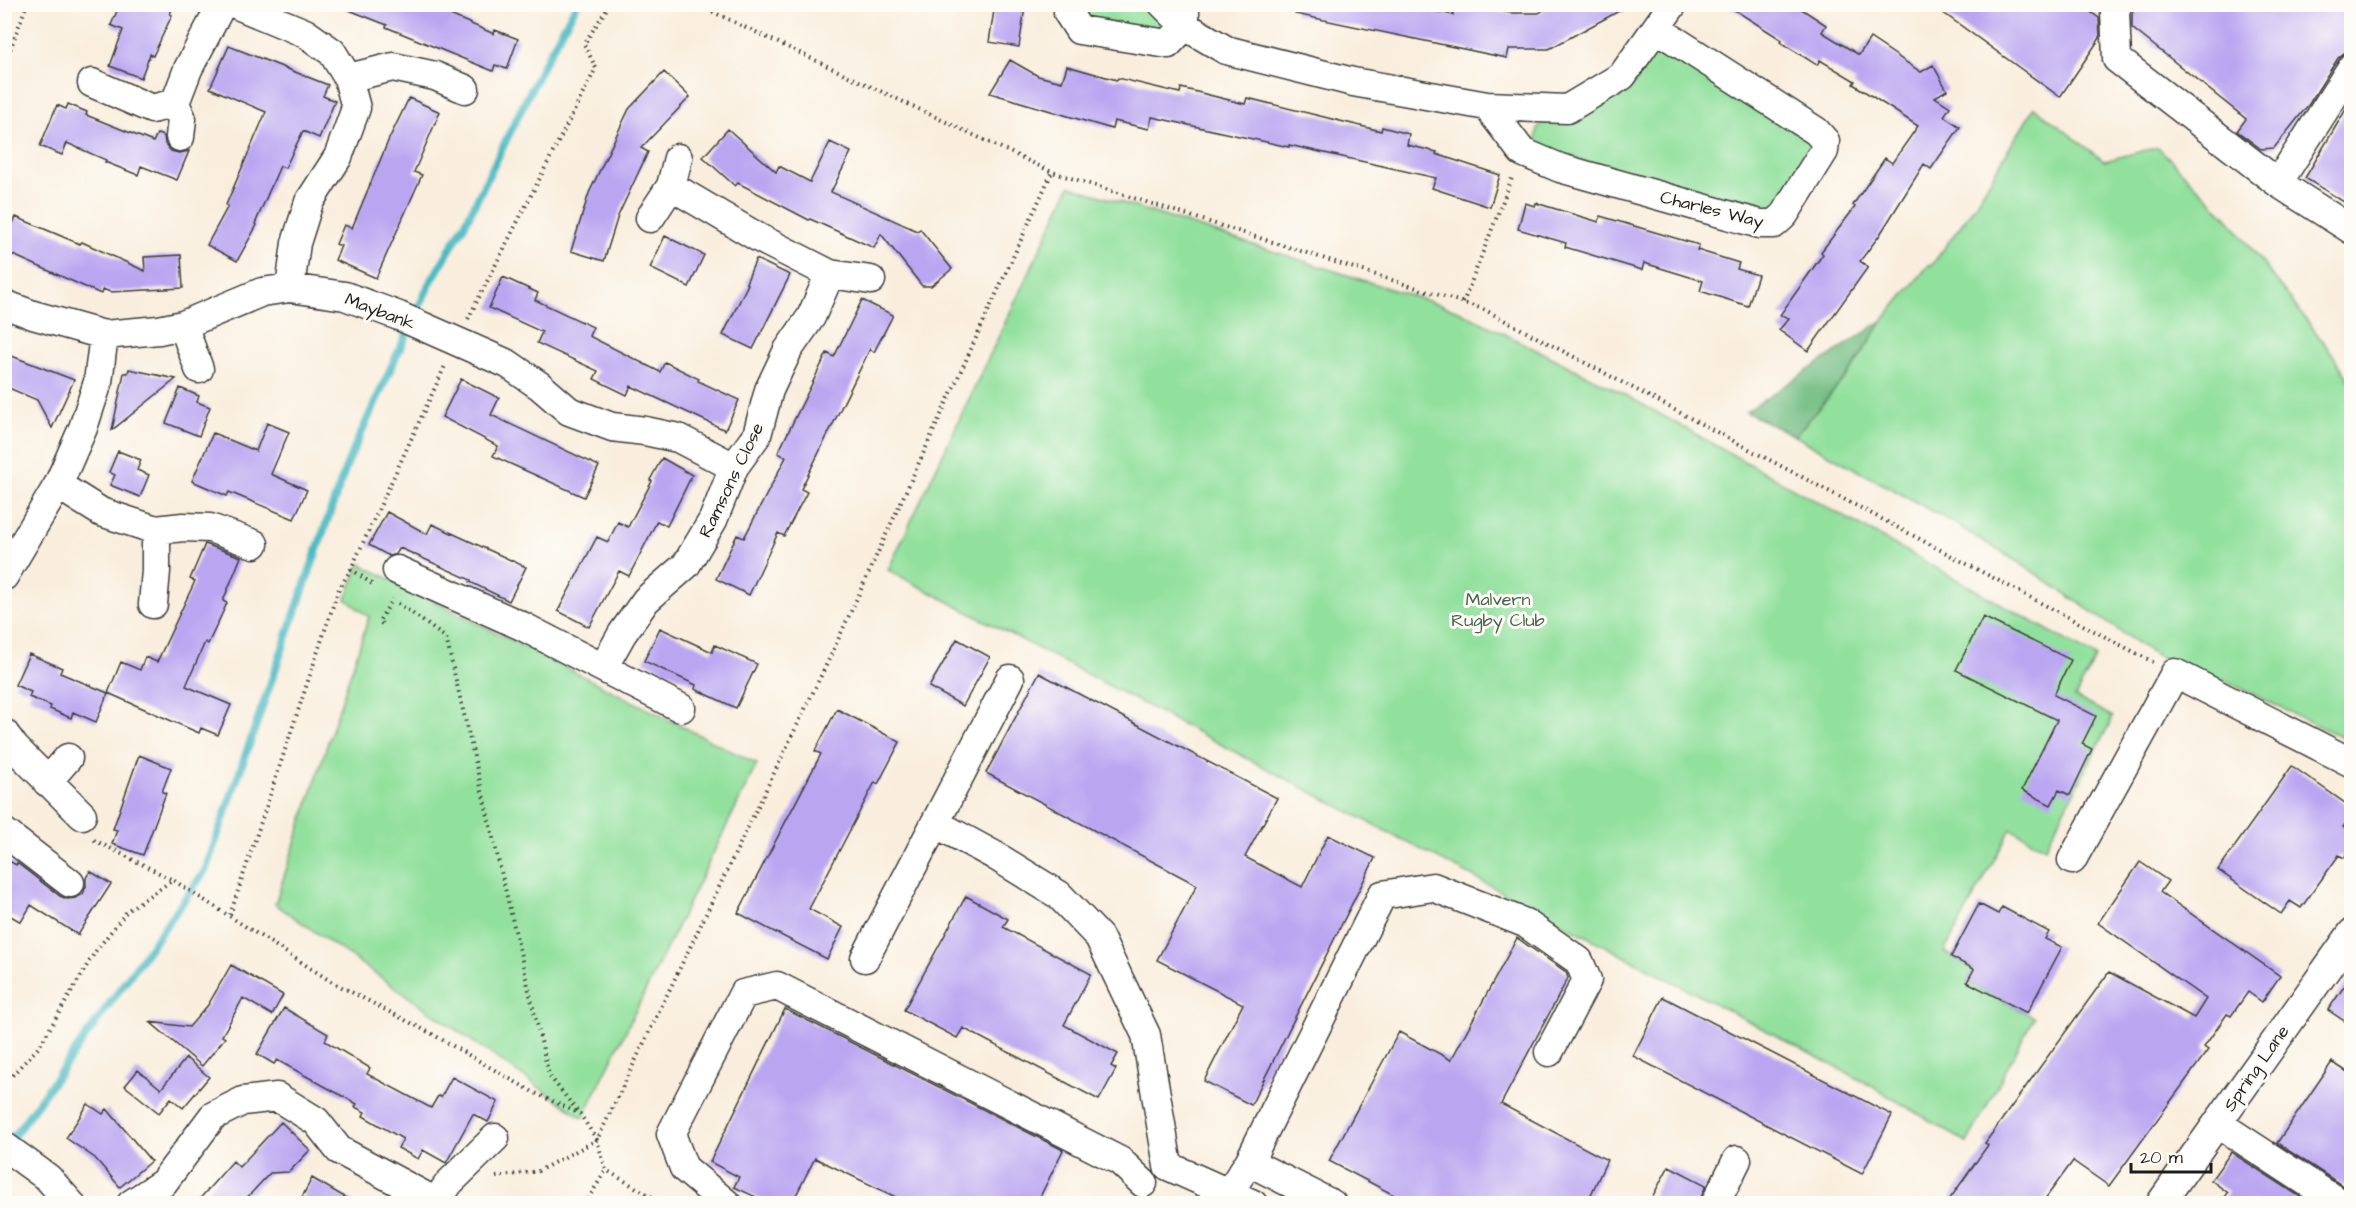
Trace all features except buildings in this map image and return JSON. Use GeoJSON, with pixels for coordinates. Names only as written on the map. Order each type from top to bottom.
{"type":"FeatureCollection","features":[{"type":"Feature","properties":{"kind":"street"},"geometry":{"type":"LineString","coordinates":[[180,137],[182,119],[175,103],[188,69],[222,4]]}},
{"type":"Feature","properties":{"kind":"street"},"geometry":{"type":"LineString","coordinates":[[235,4],[306,33],[332,52],[348,78],[356,108],[338,157],[309,202],[296,243],[290,288]]}},
{"type":"Feature","properties":{"kind":"street"},"geometry":{"type":"LineString","coordinates":[[1070,4],[1068,13],[1079,30],[1168,44],[1185,15]]}},
{"type":"Feature","properties":{"kind":"street"},"geometry":{"type":"LineString","coordinates":[[1162,4],[1185,15],[1226,50],[1353,82],[1487,105],[1567,109],[1622,76],[1658,29],[1673,4]]}},
{"type":"Feature","properties":{"kind":"street"},"geometry":{"type":"LineString","coordinates":[[2118,4],[2115,11],[2118,59],[2278,183],[2352,230]]}},
{"type":"Feature","properties":{"kind":"street","name":"Charles Way"},"geometry":{"type":"LineString","coordinates":[[1522,152],[1560,168],[1760,224],[1774,224],[1784,215],[1824,152],[1825,141],[1816,131],[1658,29]]}},
{"type":"Feature","properties":{"kind":"street"},"geometry":{"type":"LineString","coordinates":[[348,78],[393,67],[435,76],[465,89]]}},
{"type":"Feature","properties":{"kind":"street"},"geometry":{"type":"LineString","coordinates":[[2278,183],[2352,67]]}},
{"type":"Feature","properties":{"kind":"street"},"geometry":{"type":"LineString","coordinates":[[92,82],[152,109],[175,103]]}},
{"type":"Feature","properties":{"kind":"street"},"geometry":{"type":"LineString","coordinates":[[1487,105],[1522,152]]}},
{"type":"Feature","properties":{"kind":"street"},"geometry":{"type":"LineString","coordinates":[[650,218],[671,186],[678,158]]}},
{"type":"Feature","properties":{"kind":"street"},"geometry":{"type":"LineString","coordinates":[[671,186],[759,238],[830,274],[871,280]]}},
{"type":"Feature","properties":{"kind":"street","name":"Ramsons Close"},"geometry":{"type":"LineString","coordinates":[[603,668],[622,634],[646,600],[686,565],[713,520],[734,467],[757,435],[769,390],[788,350],[811,317],[830,274]]}},
{"type":"Feature","properties":{"kind":"street","name":"Maybank"},"geometry":{"type":"LineString","coordinates":[[4,304],[33,315],[104,335],[159,330],[183,325],[262,292],[290,288],[345,296],[508,364],[540,386],[569,411],[612,427],[678,438],[734,467]]}},
{"type":"Feature","properties":{"kind":"street"},"geometry":{"type":"LineString","coordinates":[[183,325],[199,369]]}},
{"type":"Feature","properties":{"kind":"street"},"geometry":{"type":"LineString","coordinates":[[4,576],[58,484],[83,428],[98,382],[104,335]]}},
{"type":"Feature","properties":{"kind":"street"},"geometry":{"type":"LineString","coordinates":[[58,484],[101,512],[156,530],[183,527],[210,528],[254,544]]}},
{"type":"Feature","properties":{"kind":"street"},"geometry":{"type":"LineString","coordinates":[[153,604],[156,530]]}},
{"type":"Feature","properties":{"kind":"street"},"geometry":{"type":"LineString","coordinates":[[386,584],[522,626],[681,708]]}},
{"type":"Feature","properties":{"kind":"street"},"geometry":{"type":"LineString","coordinates":[[2072,860],[2175,673],[2352,763]]}},
{"type":"Feature","properties":{"kind":"street"},"geometry":{"type":"LineString","coordinates":[[865,958],[1010,679]]}},
{"type":"Feature","properties":{"kind":"street"},"geometry":{"type":"LineString","coordinates":[[4,733],[47,782],[82,815]]}},
{"type":"Feature","properties":{"kind":"street"},"geometry":{"type":"LineString","coordinates":[[47,782],[68,758]]}},
{"type":"Feature","properties":{"kind":"street"},"geometry":{"type":"LineString","coordinates":[[935,823],[994,855],[1059,896],[1099,937],[1146,1035],[1168,1166]]}},
{"type":"Feature","properties":{"kind":"street"},"geometry":{"type":"LineString","coordinates":[[4,832],[70,883]]}},
{"type":"Feature","properties":{"kind":"street"},"geometry":{"type":"LineString","coordinates":[[1168,1166],[1241,1198],[1249,1162],[1382,895],[1433,887],[1525,923],[1579,961],[1587,980],[1549,1052]]}},
{"type":"Feature","properties":{"kind":"street","name":"Spring Lane"},"geometry":{"type":"LineString","coordinates":[[2160,1203],[2352,933]]}},
{"type":"Feature","properties":{"kind":"street"},"geometry":{"type":"LineString","coordinates":[[727,1203],[684,1168],[671,1134],[743,994],[777,986],[1120,1161],[1139,1193],[1168,1166]]}},
{"type":"Feature","properties":{"kind":"street"},"geometry":{"type":"LineString","coordinates":[[131,1203],[163,1183],[213,1116],[243,1101],[278,1097],[316,1121],[339,1150],[440,1196],[495,1138]]}},
{"type":"Feature","properties":{"kind":"street"},"geometry":{"type":"LineString","coordinates":[[2217,1124],[2342,1203]]}},
{"type":"Feature","properties":{"kind":"street"},"geometry":{"type":"LineString","coordinates":[[13,1152],[48,1178],[71,1203]]}},
{"type":"Feature","properties":{"kind":"street"},"geometry":{"type":"LineString","coordinates":[[1715,1203],[1737,1160]]}},
{"type":"Feature","properties":{"kind":"street"},"geometry":{"type":"LineString","coordinates":[[1249,1162],[1332,1203]]}},
{"type":"Feature","properties":{"kind":"path"},"geometry":{"type":"LineString","coordinates":[[4,66],[27,4]]}},
{"type":"Feature","properties":{"kind":"path"},"geometry":{"type":"LineString","coordinates":[[230,915],[338,591],[351,569],[456,343],[596,68],[584,44],[610,4]]}},
{"type":"Feature","properties":{"kind":"path"},"geometry":{"type":"LineString","coordinates":[[696,4],[1052,172],[1483,309],[2175,673]]}},
{"type":"Feature","properties":{"kind":"path"},"geometry":{"type":"LineString","coordinates":[[1463,303],[1522,152]]}},
{"type":"Feature","properties":{"kind":"path"},"geometry":{"type":"LineString","coordinates":[[494,1177],[538,1171],[597,1140],[831,655],[1052,172]]}},
{"type":"Feature","properties":{"kind":"path"},"geometry":{"type":"LineString","coordinates":[[351,569],[386,584],[393,599],[446,638],[549,1075],[597,1140],[606,1170],[664,1203]]}},
{"type":"Feature","properties":{"kind":"path"},"geometry":{"type":"LineString","coordinates":[[382,624],[379,621],[393,599]]}},
{"type":"Feature","properties":{"kind":"path"},"geometry":{"type":"LineString","coordinates":[[82,815],[92,839],[174,880],[332,982],[432,1034],[533,1092],[580,1114]]}},
{"type":"Feature","properties":{"kind":"path"},"geometry":{"type":"LineString","coordinates":[[4,1084],[39,1047],[95,952],[128,910],[174,880]]}},
{"type":"Feature","properties":{"kind":"path"},"geometry":{"type":"LineString","coordinates":[[585,1203],[606,1170]]}},
{"type":"Feature","properties":{"kind":"green space"},"geometry":{"type":"Polygon","coordinates":[[[1079,5],[1149,5],[1171,31],[1082,19],[1079,5]]]}},
{"type":"Feature","properties":{"kind":"green space"},"geometry":{"type":"Polygon","coordinates":[[[1666,51],[1815,144],[1769,213],[1546,150],[1536,141],[1538,127],[1560,119],[1651,56],[1666,51]]]}},
{"type":"Feature","properties":{"kind":"green space"},"geometry":{"type":"Polygon","coordinates":[[[2034,107],[2104,161],[2158,147],[2227,217],[2331,352],[2351,383],[2351,742],[2226,681],[2177,666],[2146,649],[2026,567],[1952,522],[1795,436],[1853,368],[1883,320],[1929,265],[1932,265],[1974,207],[2034,107]]]}},
{"type":"Feature","properties":{"kind":"green space","name":"Malvern Rugby Club"},"geometry":{"type":"Polygon","coordinates":[[[1070,186],[1459,311],[1620,392],[2096,657],[2075,697],[2113,717],[2045,848],[2011,829],[1944,952],[1974,969],[1967,982],[2034,1017],[1967,1143],[1870,1085],[888,570],[1070,186]]]}},
{"type":"Feature","properties":{"kind":"green space"},"geometry":{"type":"Polygon","coordinates":[[[1883,320],[1853,368],[1795,436],[1746,412],[1883,320]]]}},
{"type":"Feature","properties":{"kind":"green space"},"geometry":{"type":"Polygon","coordinates":[[[360,564],[757,764],[583,1118],[275,904],[369,617],[346,599],[360,564]]]}},
{"type":"Feature","properties":{"kind":"waterway"},"geometry":{"type":"LineString","coordinates":[[9,1143],[205,871],[347,464],[429,285],[466,222],[544,63],[577,4]]}}]}
